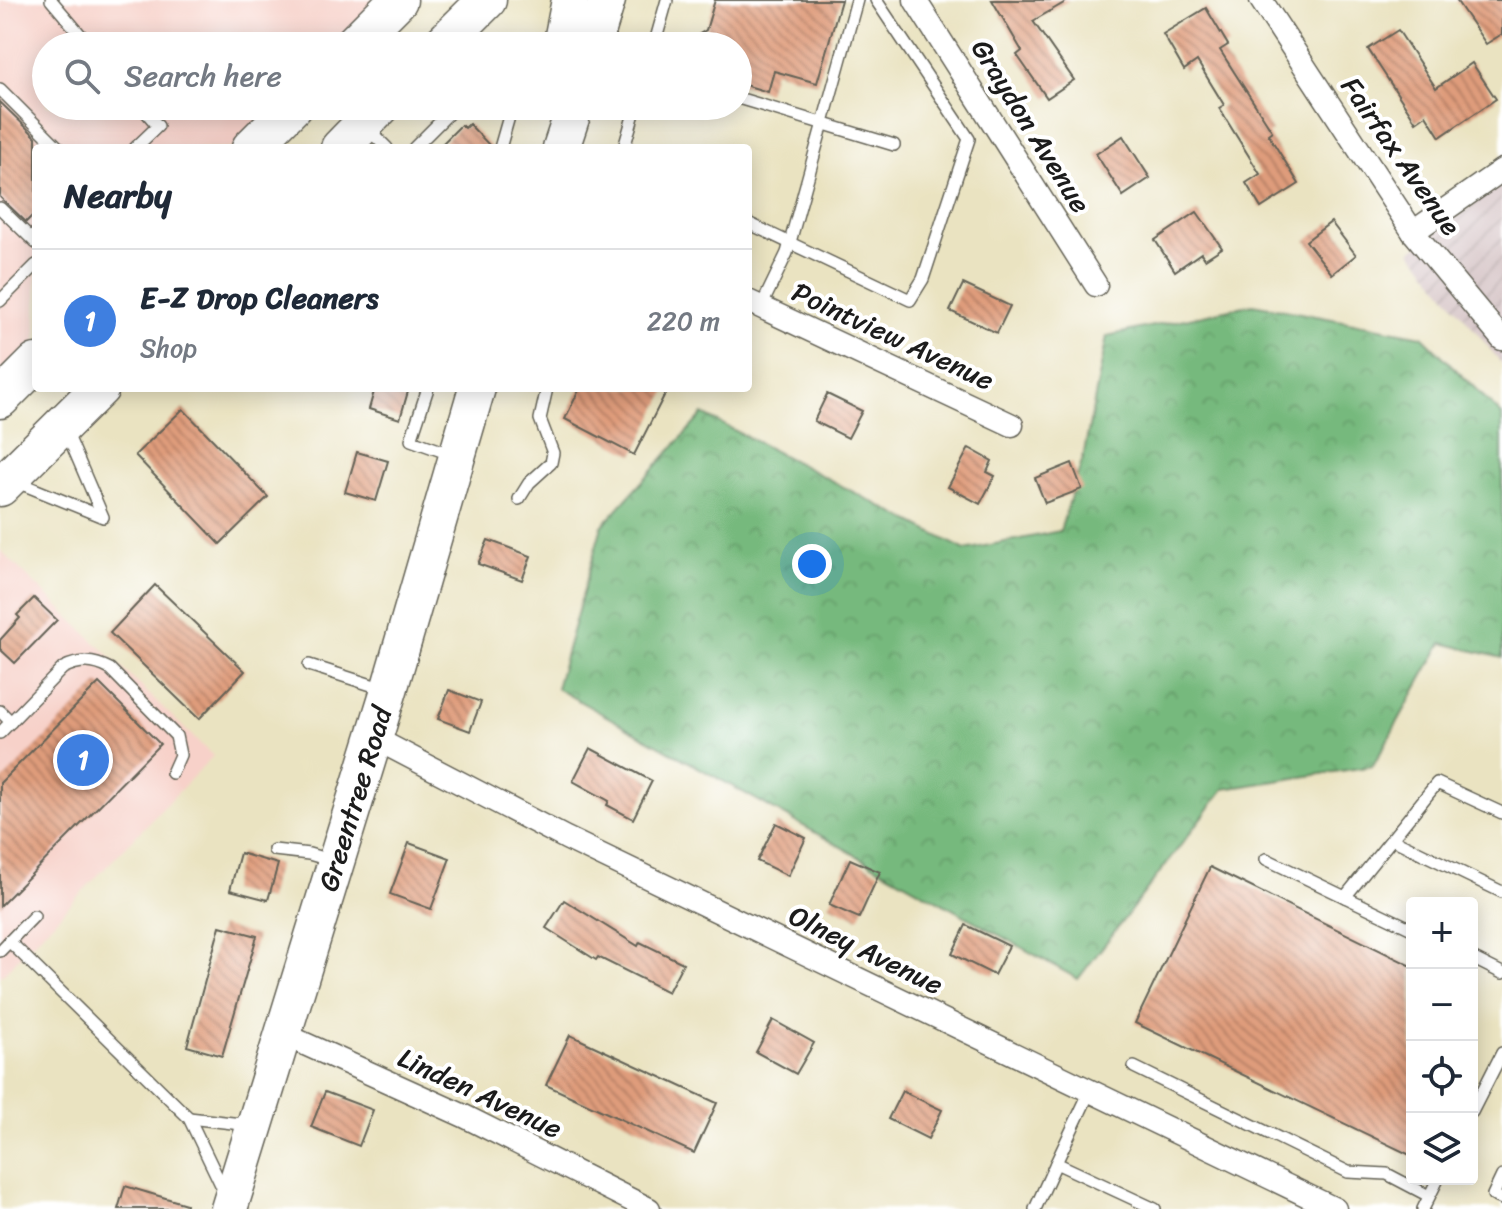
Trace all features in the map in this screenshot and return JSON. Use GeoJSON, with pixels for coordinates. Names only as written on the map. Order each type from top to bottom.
{"type":"FeatureCollection","features":[{"type":"Feature","properties":{"kind":"highway"},"geometry":{"type":"LineString","coordinates":[[366,32],[398,0]]}},
{"type":"Feature","properties":{"kind":"highway"},"geometry":{"type":"LineString","coordinates":[[456,32],[487,0]]}},
{"type":"Feature","properties":{"kind":"highway"},"geometry":{"type":"LineString","coordinates":[[255,144],[279,120]]}},
{"type":"Feature","properties":{"kind":"highway"},"geometry":{"type":"LineString","coordinates":[[0,398],[32,367]]}},
{"type":"Feature","properties":{"kind":"highway"},"geometry":{"type":"LineString","coordinates":[[4,483],[96,392]]}},
{"type":"Feature","properties":{"kind":"main road"},"geometry":{"type":"LineString","coordinates":[[564,32],[570,0]]}},
{"type":"Feature","properties":{"kind":"main road"},"geometry":{"type":"LineString","coordinates":[[597,32],[607,0]]}},
{"type":"Feature","properties":{"kind":"main road"},"geometry":{"type":"LineString","coordinates":[[541,144],[545,120]]}},
{"type":"Feature","properties":{"kind":"main road"},"geometry":{"type":"LineString","coordinates":[[562,144],[570,120]]}},
{"type":"Feature","properties":{"kind":"main road","name":"Greentree Road"},"geometry":{"type":"LineString","coordinates":[[230,1207],[389,690],[476,392]]}},
{"type":"Feature","properties":{"kind":"street","name":"Graydon Avenue"},"geometry":{"type":"LineString","coordinates":[[915,0],[1096,285]]}},
{"type":"Feature","properties":{"kind":"street","name":"Fairfax Avenue"},"geometry":{"type":"LineString","coordinates":[[1261,0],[1413,232],[1502,339]]}},
{"type":"Feature","properties":{"kind":"street"},"geometry":{"type":"LineString","coordinates":[[1413,232],[1502,170]]}},
{"type":"Feature","properties":{"kind":"street","name":"Pointview Avenue"},"geometry":{"type":"LineString","coordinates":[[754,304],[1012,425]]}},
{"type":"Feature","properties":{"kind":"street","name":"Olney Avenue"},"geometry":{"type":"LineString","coordinates":[[374,738],[566,838],[1335,1209]]}},
{"type":"Feature","properties":{"kind":"street","name":"Linden Avenue"},"geometry":{"type":"LineString","coordinates":[[283,1034],[464,1116],[649,1209]]}},
{"type":"Feature","properties":{"kind":"lane"},"geometry":{"type":"LineString","coordinates":[[51,0],[78,32]]}},
{"type":"Feature","properties":{"kind":"lane"},"geometry":{"type":"LineString","coordinates":[[658,32],[667,0]]}},
{"type":"Feature","properties":{"kind":"lane"},"geometry":{"type":"LineString","coordinates":[[754,304],[789,243],[857,0]]}},
{"type":"Feature","properties":{"kind":"lane"},"geometry":{"type":"LineString","coordinates":[[752,225],[910,300],[923,279],[969,139],[876,0]]}},
{"type":"Feature","properties":{"kind":"lane"},"geometry":{"type":"LineString","coordinates":[[0,89],[55,144]]}},
{"type":"Feature","properties":{"kind":"lane"},"geometry":{"type":"LineString","coordinates":[[752,102],[894,145]]}},
{"type":"Feature","properties":{"kind":"lane"},"geometry":{"type":"LineString","coordinates":[[139,144],[158,126],[153,120]]}},
{"type":"Feature","properties":{"kind":"lane"},"geometry":{"type":"LineString","coordinates":[[418,144],[442,120]]}},
{"type":"Feature","properties":{"kind":"lane"},"geometry":{"type":"LineString","coordinates":[[501,144],[508,120]]}},
{"type":"Feature","properties":{"kind":"lane"},"geometry":{"type":"LineString","coordinates":[[625,144],[632,120]]}},
{"type":"Feature","properties":{"kind":"lane"},"geometry":{"type":"LineString","coordinates":[[0,208],[32,239]]}},
{"type":"Feature","properties":{"kind":"lane"},"geometry":{"type":"LineString","coordinates":[[0,301],[32,269]]}},
{"type":"Feature","properties":{"kind":"lane"},"geometry":{"type":"LineString","coordinates":[[427,392],[411,440],[457,456]]}},
{"type":"Feature","properties":{"kind":"lane"},"geometry":{"type":"LineString","coordinates":[[519,499],[529,483],[551,463],[553,453],[540,419],[546,392]]}},
{"type":"Feature","properties":{"kind":"lane"},"geometry":{"type":"LineString","coordinates":[[4,483],[103,517],[63,424]]}},
{"type":"Feature","properties":{"kind":"lane"},"geometry":{"type":"LineString","coordinates":[[0,733],[63,668],[75,663],[99,663],[110,669],[176,736],[180,755],[172,773]]}},
{"type":"Feature","properties":{"kind":"lane"},"geometry":{"type":"LineString","coordinates":[[309,665],[389,690]]}},
{"type":"Feature","properties":{"kind":"lane"},"geometry":{"type":"LineString","coordinates":[[0,711],[11,722]]}},
{"type":"Feature","properties":{"kind":"lane"},"geometry":{"type":"LineString","coordinates":[[1345,897],[1437,783],[1502,813]]}},
{"type":"Feature","properties":{"kind":"lane"},"geometry":{"type":"LineString","coordinates":[[1392,839],[1502,892]]}},
{"type":"Feature","properties":{"kind":"lane"},"geometry":{"type":"LineString","coordinates":[[274,850],[309,854],[335,862]]}},
{"type":"Feature","properties":{"kind":"lane"},"geometry":{"type":"LineString","coordinates":[[1266,859],[1406,926]]}},
{"type":"Feature","properties":{"kind":"lane"},"geometry":{"type":"LineString","coordinates":[[0,951],[34,916]]}},
{"type":"Feature","properties":{"kind":"lane"},"geometry":{"type":"LineString","coordinates":[[9,941],[189,1118],[230,1207]]}},
{"type":"Feature","properties":{"kind":"lane"},"geometry":{"type":"LineString","coordinates":[[1478,961],[1502,973]]}},
{"type":"Feature","properties":{"kind":"lane"},"geometry":{"type":"LineString","coordinates":[[1478,1100],[1502,1053]]}},
{"type":"Feature","properties":{"kind":"lane"},"geometry":{"type":"LineString","coordinates":[[1134,1067],[1348,1172],[1387,1174],[1429,1196]]}},
{"type":"Feature","properties":{"kind":"lane"},"geometry":{"type":"LineString","coordinates":[[1035,1209],[1090,1091]]}},
{"type":"Feature","properties":{"kind":"lane"},"geometry":{"type":"LineString","coordinates":[[189,1118],[255,1126]]}},
{"type":"Feature","properties":{"kind":"lane"},"geometry":{"type":"LineString","coordinates":[[1056,1163],[1155,1209]]}},
{"type":"Feature","properties":{"kind":"lane"},"geometry":{"type":"LineString","coordinates":[[1502,1176],[1493,1195],[1502,1199]]}},
{"type":"Feature","properties":{"kind":"lane"},"geometry":{"type":"LineString","coordinates":[[1423,1209],[1435,1185]]}},
{"type":"Feature","properties":{"kind":"shaded area"},"geometry":{"type":"Polygon","coordinates":[[[0,0],[398,0],[366,32],[32,32],[32,120],[278,120],[255,144],[32,144],[32,367],[0,399],[0,0]]]}},
{"type":"Feature","properties":{"kind":"shaded area"},"geometry":{"type":"Polygon","coordinates":[[[1502,183],[1502,364],[1411,251],[1502,183]]]}},
{"type":"Feature","properties":{"kind":"shaded area"},"geometry":{"type":"Polygon","coordinates":[[[0,550],[213,756],[0,977],[0,550]]]}},
{"type":"Feature","properties":{"kind":"green space"},"geometry":{"type":"Polygon","coordinates":[[[1253,304],[1422,336],[1502,415],[1502,658],[1442,643],[1373,766],[1224,789],[1078,979],[556,688],[602,526],[703,414],[965,550],[1060,531],[1083,458],[1107,336],[1253,304]]]}},
{"type":"Feature","properties":{"kind":"building"},"geometry":{"type":"Polygon","coordinates":[[[715,0],[841,0],[817,83],[774,71],[768,92],[752,87],[752,32],[703,32],[715,0]]]}},
{"type":"Feature","properties":{"kind":"building"},"geometry":{"type":"Polygon","coordinates":[[[992,0],[1069,0],[1033,21],[1074,80],[1047,98],[1017,55],[1022,51],[992,0]]]}},
{"type":"Feature","properties":{"kind":"building"},"geometry":{"type":"Polygon","coordinates":[[[1456,0],[1502,0],[1502,34],[1486,44],[1456,0]]]}},
{"type":"Feature","properties":{"kind":"building"},"geometry":{"type":"Polygon","coordinates":[[[1206,8],[1228,45],[1220,50],[1272,131],[1268,134],[1299,184],[1261,208],[1246,183],[1260,174],[1219,108],[1224,105],[1197,61],[1184,70],[1163,34],[1206,8]]]}},
{"type":"Feature","properties":{"kind":"building"},"geometry":{"type":"Polygon","coordinates":[[[1398,30],[1436,88],[1472,63],[1496,99],[1440,137],[1426,115],[1416,122],[1368,49],[1398,30]]]}},
{"type":"Feature","properties":{"kind":"building"},"geometry":{"type":"Polygon","coordinates":[[[0,102],[36,137],[36,144],[32,144],[32,216],[26,222],[0,197],[0,102]]]}},
{"type":"Feature","properties":{"kind":"building"},"geometry":{"type":"Polygon","coordinates":[[[469,124],[488,144],[442,144],[461,125],[465,128],[469,124]]]}},
{"type":"Feature","properties":{"kind":"building"},"geometry":{"type":"Polygon","coordinates":[[[1123,136],[1150,178],[1123,196],[1096,154],[1123,136]]]}},
{"type":"Feature","properties":{"kind":"building"},"geometry":{"type":"Polygon","coordinates":[[[1197,212],[1222,248],[1205,259],[1201,253],[1175,271],[1155,240],[1197,212]]]}},
{"type":"Feature","properties":{"kind":"building"},"geometry":{"type":"Polygon","coordinates":[[[1331,222],[1356,255],[1332,274],[1306,241],[1331,222]]]}},
{"type":"Feature","properties":{"kind":"building"},"geometry":{"type":"Polygon","coordinates":[[[963,284],[1010,306],[997,333],[950,311],[963,284]]]}},
{"type":"Feature","properties":{"kind":"building"},"geometry":{"type":"Polygon","coordinates":[[[374,392],[408,392],[400,419],[369,409],[374,392]]]}},
{"type":"Feature","properties":{"kind":"building"},"geometry":{"type":"Polygon","coordinates":[[[578,392],[666,392],[634,455],[565,419],[578,392]]]}},
{"type":"Feature","properties":{"kind":"building"},"geometry":{"type":"Polygon","coordinates":[[[827,394],[862,411],[848,438],[814,421],[827,394]]]}},
{"type":"Feature","properties":{"kind":"building"},"geometry":{"type":"Polygon","coordinates":[[[183,409],[268,497],[220,544],[135,455],[183,409]]]}},
{"type":"Feature","properties":{"kind":"building"},"geometry":{"type":"Polygon","coordinates":[[[969,448],[992,461],[987,472],[995,476],[980,504],[948,487],[969,448]]]}},
{"type":"Feature","properties":{"kind":"building"},"geometry":{"type":"Polygon","coordinates":[[[357,452],[388,461],[376,501],[345,492],[357,452]]]}},
{"type":"Feature","properties":{"kind":"building"},"geometry":{"type":"Polygon","coordinates":[[[1072,463],[1082,489],[1045,503],[1035,478],[1072,463]]]}},
{"type":"Feature","properties":{"kind":"building"},"geometry":{"type":"Polygon","coordinates":[[[488,540],[531,556],[522,580],[478,564],[488,540]]]}},
{"type":"Feature","properties":{"kind":"building"},"geometry":{"type":"Polygon","coordinates":[[[155,585],[245,671],[199,719],[110,633],[155,585]]]}},
{"type":"Feature","properties":{"kind":"building"},"geometry":{"type":"Polygon","coordinates":[[[34,598],[57,620],[15,663],[0,649],[0,640],[20,618],[17,615],[34,598]]]}},
{"type":"Feature","properties":{"kind":"building"},"geometry":{"type":"Polygon","coordinates":[[[99,683],[160,744],[0,906],[0,783],[99,683]]]}},
{"type":"Feature","properties":{"kind":"building"},"geometry":{"type":"Polygon","coordinates":[[[449,690],[481,702],[470,731],[438,719],[449,690]]]}},
{"type":"Feature","properties":{"kind":"building"},"geometry":{"type":"Polygon","coordinates":[[[590,748],[652,781],[633,819],[573,781],[590,748]]]}},
{"type":"Feature","properties":{"kind":"building"},"geometry":{"type":"Polygon","coordinates":[[[776,823],[806,838],[788,876],[757,861],[776,823]]]}},
{"type":"Feature","properties":{"kind":"building"},"geometry":{"type":"Polygon","coordinates":[[[409,843],[450,858],[431,909],[390,894],[409,843]]]}},
{"type":"Feature","properties":{"kind":"building"},"geometry":{"type":"Polygon","coordinates":[[[240,853],[278,864],[268,900],[230,890],[240,853]]]}},
{"type":"Feature","properties":{"kind":"building"},"geometry":{"type":"Polygon","coordinates":[[[850,859],[880,872],[859,918],[829,905],[850,859]]]}},
{"type":"Feature","properties":{"kind":"building"},"geometry":{"type":"Polygon","coordinates":[[[1210,867],[1406,963],[1406,1153],[1135,1023],[1210,867]]]}},
{"type":"Feature","properties":{"kind":"building"},"geometry":{"type":"Polygon","coordinates":[[[564,900],[638,946],[640,942],[683,963],[668,992],[598,957],[596,960],[546,928],[564,900]]]}},
{"type":"Feature","properties":{"kind":"building"},"geometry":{"type":"Polygon","coordinates":[[[966,925],[1009,946],[994,975],[952,954],[966,925]]]}},
{"type":"Feature","properties":{"kind":"building"},"geometry":{"type":"Polygon","coordinates":[[[220,926],[257,936],[222,1056],[187,1046],[220,926]]]}},
{"type":"Feature","properties":{"kind":"building"},"geometry":{"type":"Polygon","coordinates":[[[773,1020],[814,1043],[796,1074],[756,1052],[773,1020]]]}},
{"type":"Feature","properties":{"kind":"building"},"geometry":{"type":"Polygon","coordinates":[[[570,1035],[717,1103],[694,1153],[546,1085],[570,1035]]]}},
{"type":"Feature","properties":{"kind":"building"},"geometry":{"type":"Polygon","coordinates":[[[902,1091],[942,1110],[928,1139],[888,1119],[902,1091]]]}},
{"type":"Feature","properties":{"kind":"building"},"geometry":{"type":"Polygon","coordinates":[[[325,1092],[373,1110],[359,1146],[311,1127],[325,1092]]]}},
{"type":"Feature","properties":{"kind":"building"},"geometry":{"type":"Polygon","coordinates":[[[125,1186],[186,1204],[185,1209],[118,1209],[125,1186]]]}},
{"type":"Feature","properties":{"kind":"place","name":"E-Z Drop Cleaners"},"geometry":{"type":"Point","coordinates":[83,760]}}]}
